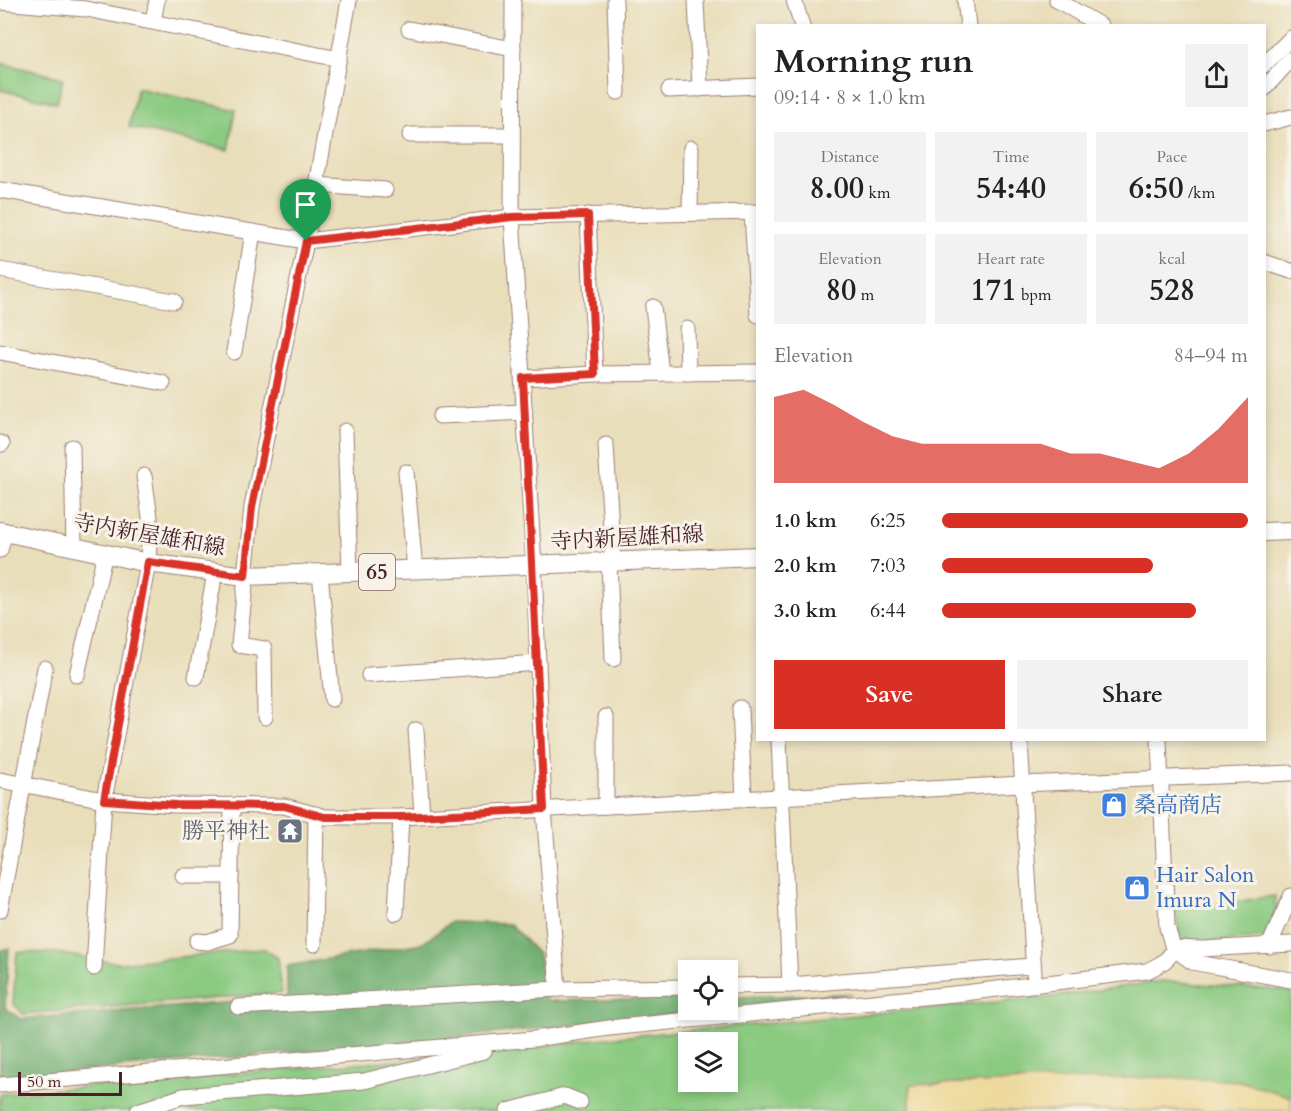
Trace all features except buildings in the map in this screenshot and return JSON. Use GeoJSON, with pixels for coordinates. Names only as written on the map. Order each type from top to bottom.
{"type":"FeatureCollection","features":[{"type":"Feature","properties":{"kind":"main road","name":"寺内新屋雄和線"},"geometry":{"type":"LineString","coordinates":[[2,531],[148,562],[246,576],[756,556]]}},
{"type":"Feature","properties":{"kind":"main road"},"geometry":{"type":"LineString","coordinates":[[1266,532],[1291,531]]}},
{"type":"Feature","properties":{"kind":"street"},"geometry":{"type":"LineString","coordinates":[[153,21],[157,0]]}},
{"type":"Feature","properties":{"kind":"street"},"geometry":{"type":"LineString","coordinates":[[265,717],[264,649],[239,645],[252,507],[306,241],[349,0]]}},
{"type":"Feature","properties":{"kind":"street"},"geometry":{"type":"LineString","coordinates":[[513,0],[512,217],[534,566],[544,809],[558,989]]}},
{"type":"Feature","properties":{"kind":"street"},"geometry":{"type":"LineString","coordinates":[[615,0],[618,92]]}},
{"type":"Feature","properties":{"kind":"street"},"geometry":{"type":"LineString","coordinates":[[696,0],[700,89]]}},
{"type":"Feature","properties":{"kind":"street"},"geometry":{"type":"LineString","coordinates":[[794,0],[801,24]]}},
{"type":"Feature","properties":{"kind":"street"},"geometry":{"type":"LineString","coordinates":[[965,0],[968,24]]}},
{"type":"Feature","properties":{"kind":"street"},"geometry":{"type":"LineString","coordinates":[[1057,0],[1092,23]]}},
{"type":"Feature","properties":{"kind":"street"},"geometry":{"type":"LineString","coordinates":[[0,2],[86,9],[339,59]]}},
{"type":"Feature","properties":{"kind":"street"},"geometry":{"type":"LineString","coordinates":[[409,29],[513,49]]}},
{"type":"Feature","properties":{"kind":"street"},"geometry":{"type":"LineString","coordinates":[[1266,63],[1291,38]]}},
{"type":"Feature","properties":{"kind":"street"},"geometry":{"type":"LineString","coordinates":[[1266,87],[1291,59]]}},
{"type":"Feature","properties":{"kind":"street"},"geometry":{"type":"LineString","coordinates":[[669,90],[756,86]]}},
{"type":"Feature","properties":{"kind":"street"},"geometry":{"type":"LineString","coordinates":[[1266,123],[1291,117]]}},
{"type":"Feature","properties":{"kind":"street"},"geometry":{"type":"LineString","coordinates":[[410,135],[512,135]]}},
{"type":"Feature","properties":{"kind":"street"},"geometry":{"type":"LineString","coordinates":[[690,213],[691,148]]}},
{"type":"Feature","properties":{"kind":"street"},"geometry":{"type":"LineString","coordinates":[[316,185],[385,190]]}},
{"type":"Feature","properties":{"kind":"street"},"geometry":{"type":"LineString","coordinates":[[0,189],[306,241],[512,217],[755,212],[756,246]]}},
{"type":"Feature","properties":{"kind":"street"},"geometry":{"type":"LineString","coordinates":[[588,215],[595,374]]}},
{"type":"Feature","properties":{"kind":"street"},"geometry":{"type":"LineString","coordinates":[[234,352],[253,232]]}},
{"type":"Feature","properties":{"kind":"street"},"geometry":{"type":"LineString","coordinates":[[1266,263],[1291,271]]}},
{"type":"Feature","properties":{"kind":"street"},"geometry":{"type":"LineString","coordinates":[[0,270],[174,301]]}},
{"type":"Feature","properties":{"kind":"street"},"geometry":{"type":"LineString","coordinates":[[653,307],[661,373]]}},
{"type":"Feature","properties":{"kind":"street"},"geometry":{"type":"LineString","coordinates":[[687,329],[688,373]]}},
{"type":"Feature","properties":{"kind":"street"},"geometry":{"type":"LineString","coordinates":[[0,352],[163,383]]}},
{"type":"Feature","properties":{"kind":"street"},"geometry":{"type":"LineString","coordinates":[[523,378],[595,374],[756,372]]}},
{"type":"Feature","properties":{"kind":"street"},"geometry":{"type":"LineString","coordinates":[[440,416],[525,412]]}},
{"type":"Feature","properties":{"kind":"street"},"geometry":{"type":"LineString","coordinates":[[345,431],[350,572]]}},
{"type":"Feature","properties":{"kind":"street"},"geometry":{"type":"LineString","coordinates":[[606,445],[613,659]]}},
{"type":"Feature","properties":{"kind":"street"},"geometry":{"type":"LineString","coordinates":[[72,447],[74,546]]}},
{"type":"Feature","properties":{"kind":"street"},"geometry":{"type":"LineString","coordinates":[[406,472],[415,570]]}},
{"type":"Feature","properties":{"kind":"street"},"geometry":{"type":"LineString","coordinates":[[94,968],[104,800],[148,562],[150,517],[144,476]]}},
{"type":"Feature","properties":{"kind":"street"},"geometry":{"type":"LineString","coordinates":[[0,550],[2,531]]}},
{"type":"Feature","properties":{"kind":"street"},"geometry":{"type":"LineString","coordinates":[[78,675],[105,553]]}},
{"type":"Feature","properties":{"kind":"street"},"geometry":{"type":"LineString","coordinates":[[196,676],[215,573]]}},
{"type":"Feature","properties":{"kind":"street"},"geometry":{"type":"LineString","coordinates":[[320,573],[332,699]]}},
{"type":"Feature","properties":{"kind":"street"},"geometry":{"type":"LineString","coordinates":[[369,675],[538,663]]}},
{"type":"Feature","properties":{"kind":"street"},"geometry":{"type":"LineString","coordinates":[[0,910],[45,668]]}},
{"type":"Feature","properties":{"kind":"street"},"geometry":{"type":"LineString","coordinates":[[740,708],[744,799]]}},
{"type":"Feature","properties":{"kind":"street"},"geometry":{"type":"LineString","coordinates":[[606,717],[606,806]]}},
{"type":"Feature","properties":{"kind":"street"},"geometry":{"type":"LineString","coordinates":[[416,730],[422,815]]}},
{"type":"Feature","properties":{"kind":"street"},"geometry":{"type":"LineString","coordinates":[[779,741],[790,985]]}},
{"type":"Feature","properties":{"kind":"street"},"geometry":{"type":"LineString","coordinates":[[1020,741],[1032,917],[1032,966],[1038,985]]}},
{"type":"Feature","properties":{"kind":"street"},"geometry":{"type":"LineString","coordinates":[[0,1085],[534,1039],[609,1028],[1038,985],[1147,970],[1164,962],[1172,954],[1173,948],[1167,927],[1159,741]]}},
{"type":"Feature","properties":{"kind":"street"},"geometry":{"type":"LineString","coordinates":[[0,780],[104,800],[284,806],[316,814],[401,817],[1291,772]]}},
{"type":"Feature","properties":{"kind":"street"},"geometry":{"type":"LineString","coordinates":[[197,941],[207,942],[230,935],[232,805]]}},
{"type":"Feature","properties":{"kind":"street"},"geometry":{"type":"LineString","coordinates":[[314,944],[316,814]]}},
{"type":"Feature","properties":{"kind":"street"},"geometry":{"type":"LineString","coordinates":[[396,913],[401,817]]}},
{"type":"Feature","properties":{"kind":"street"},"geometry":{"type":"LineString","coordinates":[[183,876],[231,876]]}},
{"type":"Feature","properties":{"kind":"street"},"geometry":{"type":"LineString","coordinates":[[1269,945],[1291,896]]}},
{"type":"Feature","properties":{"kind":"street"},"geometry":{"type":"LineString","coordinates":[[1173,948],[1291,944]]}},
{"type":"Feature","properties":{"kind":"street"},"geometry":{"type":"LineString","coordinates":[[1173,948],[1192,962],[1291,980]]}},
{"type":"Feature","properties":{"kind":"street"},"geometry":{"type":"LineString","coordinates":[[738,986],[790,985],[1032,966]]}},
{"type":"Feature","properties":{"kind":"street"},"geometry":{"type":"LineString","coordinates":[[238,1007],[558,989],[678,987]]}},
{"type":"Feature","properties":{"kind":"street"},"geometry":{"type":"LineString","coordinates":[[138,1111],[183,1096],[364,1081],[534,1039]]}},
{"type":"Feature","properties":{"kind":"street"},"geometry":{"type":"LineString","coordinates":[[508,1111],[565,1096],[580,1102]]}},
{"type":"Feature","properties":{"kind":"green space"},"geometry":{"type":"Polygon","coordinates":[[[0,63],[63,78],[57,103],[0,90],[0,63]]]}},
{"type":"Feature","properties":{"kind":"green space"},"geometry":{"type":"Polygon","coordinates":[[[137,88],[236,110],[229,150],[129,127],[137,88]]]}},
{"type":"Feature","properties":{"kind":"green space"},"geometry":{"type":"Polygon","coordinates":[[[1275,896],[1276,916],[1266,938],[1196,942],[1180,936],[1175,910],[1275,896]]]}},
{"type":"Feature","properties":{"kind":"green space"},"geometry":{"type":"Polygon","coordinates":[[[451,922],[510,924],[539,955],[547,1001],[678,998],[678,1014],[431,1040],[0,1078],[0,951],[9,948],[5,1008],[21,1019],[287,998],[287,966],[423,943],[451,922]]]}},
{"type":"Feature","properties":{"kind":"green space"},"geometry":{"type":"Polygon","coordinates":[[[264,949],[278,958],[282,993],[23,1014],[13,1003],[17,952],[55,953],[118,963],[264,949]]]}},
{"type":"Feature","properties":{"kind":"green space"},"geometry":{"type":"Polygon","coordinates":[[[1161,981],[1291,991],[1291,1097],[1239,1081],[910,1086],[910,1111],[0,1111],[0,1094],[523,1049],[596,1039],[1051,997],[1161,981]]]}},
{"type":"Feature","properties":{"kind":"green space"},"geometry":{"type":"Polygon","coordinates":[[[851,994],[738,1007],[738,997],[851,994]]]}},
{"type":"Feature","properties":{"kind":"sand"},"geometry":{"type":"Polygon","coordinates":[[[1162,1077],[1239,1081],[1291,1097],[1291,1111],[910,1111],[910,1085],[1162,1077]]]}},
{"type":"Feature","properties":{"kind":"place","name":"桑高商店"},"geometry":{"type":"Point","coordinates":[1114,805]}},
{"type":"Feature","properties":{"kind":"place","name":"勝平神社"},"geometry":{"type":"Point","coordinates":[290,831]}},
{"type":"Feature","properties":{"kind":"place","name":"Hair Salon Imura N"},"geometry":{"type":"Point","coordinates":[1137,888]}},
{"type":"Feature","properties":{"kind":"route"},"geometry":{"type":"LineString","coordinates":[[588,215],[595,374],[523,378],[534,566],[544,809],[401,817],[325,817],[284,806],[176,805],[104,800],[148,562],[245,576],[252,507],[271,424],[291,308],[306,241],[512,217],[588,215]]}}]}
